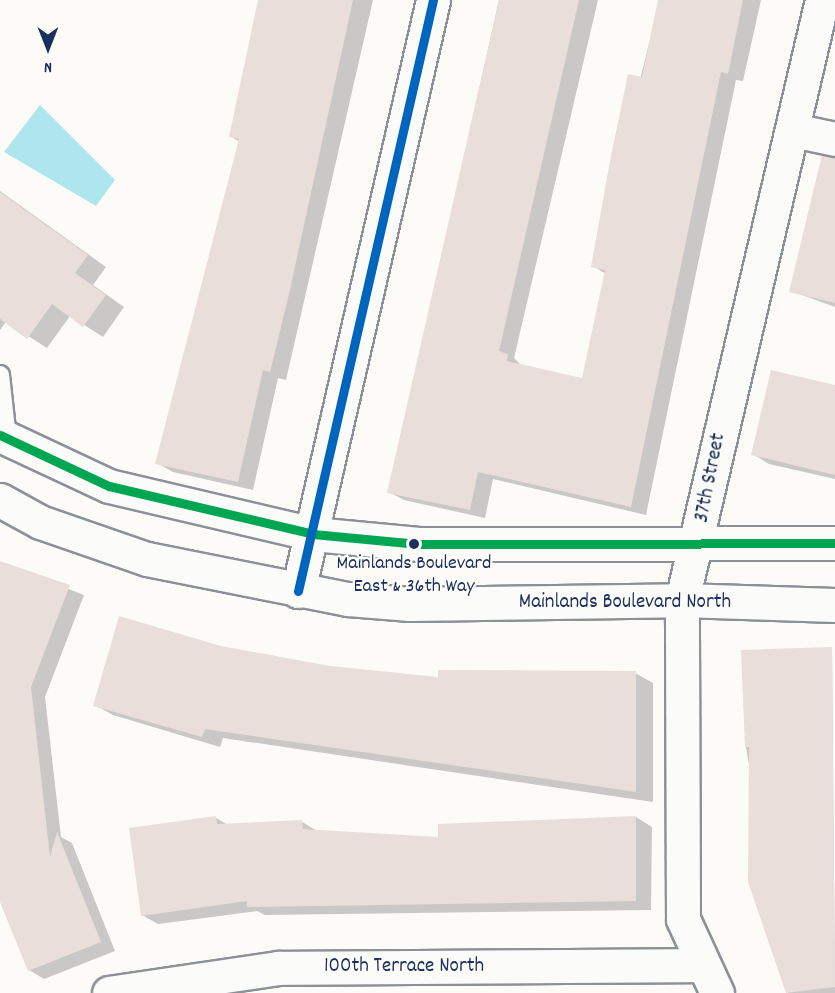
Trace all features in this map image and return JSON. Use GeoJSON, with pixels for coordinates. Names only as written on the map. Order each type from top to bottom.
{"type":"FeatureCollection","features":[{"type":"Feature","properties":{"kind":"street"},"geometry":{"type":"LineString","coordinates":[[298,591],[313,534],[433,0]]}},
{"type":"Feature","properties":{"kind":"street","name":"37th Street"},"geometry":{"type":"LineString","coordinates":[[717,993],[701,965],[684,919],[682,600],[699,544],[707,484],[793,130],[822,0]]}},
{"type":"Feature","properties":{"kind":"street"},"geometry":{"type":"LineString","coordinates":[[793,130],[835,139]]}},
{"type":"Feature","properties":{"kind":"street"},"geometry":{"type":"LineString","coordinates":[[3,436],[109,486],[313,534],[419,544],[835,543]]}},
{"type":"Feature","properties":{"kind":"street","name":"Mainlands Boulevard North"},"geometry":{"type":"LineString","coordinates":[[0,500],[40,522],[147,559],[298,591],[410,604],[682,600],[835,605]]}},
{"type":"Feature","properties":{"kind":"street","name":"100th Terrace North"},"geometry":{"type":"LineString","coordinates":[[109,993],[278,968],[701,965]]}},
{"type":"Feature","properties":{"kind":"lane"},"geometry":{"type":"LineString","coordinates":[[0,375],[3,436]]}},
{"type":"Feature","properties":{"kind":"water"},"geometry":{"type":"Polygon","coordinates":[[[40,105],[115,180],[96,206],[4,152],[40,105]]]}},
{"type":"Feature","properties":{"kind":"building"},"geometry":{"type":"Polygon","coordinates":[[[258,0],[353,0],[289,294],[270,372],[263,370],[238,482],[155,464],[239,139],[229,137],[258,0]]]}},
{"type":"Feature","properties":{"kind":"building"},"geometry":{"type":"Polygon","coordinates":[[[499,0],[579,0],[499,351],[508,354],[507,361],[582,378],[605,270],[591,267],[610,161],[628,74],[642,77],[658,0],[743,0],[728,74],[721,72],[631,507],[478,472],[470,510],[387,493],[499,0]]]}},
{"type":"Feature","properties":{"kind":"building"},"geometry":{"type":"Polygon","coordinates":[[[822,155],[835,157],[835,303],[789,292],[822,155]]]}},
{"type":"Feature","properties":{"kind":"building"},"geometry":{"type":"Polygon","coordinates":[[[0,192],[88,255],[75,273],[106,295],[83,327],[52,304],[27,339],[0,319],[0,192]]]}},
{"type":"Feature","properties":{"kind":"building"},"geometry":{"type":"Polygon","coordinates":[[[771,370],[835,385],[835,475],[751,455],[771,370]]]}},
{"type":"Feature","properties":{"kind":"building"},"geometry":{"type":"Polygon","coordinates":[[[0,561],[70,585],[31,687],[50,857],[57,832],[101,942],[28,971],[0,902],[0,561]]]}},
{"type":"Feature","properties":{"kind":"building"},"geometry":{"type":"Polygon","coordinates":[[[119,616],[221,646],[330,666],[438,677],[438,670],[636,671],[636,792],[205,729],[202,737],[93,706],[119,616]]]}},
{"type":"Feature","properties":{"kind":"building"},"geometry":{"type":"Polygon","coordinates":[[[832,647],[835,987],[786,993],[748,882],[749,747],[745,747],[741,650],[832,647]]]}},
{"type":"Feature","properties":{"kind":"building"},"geometry":{"type":"Polygon","coordinates":[[[216,816],[217,824],[302,820],[303,829],[438,837],[438,824],[636,816],[636,901],[247,907],[247,901],[141,916],[129,828],[216,816]]]}},
{"type":"Feature","properties":{"kind":"transit line"},"geometry":{"type":"LineString","coordinates":[[298,591],[433,0]]}},
{"type":"Feature","properties":{"kind":"transit line"},"geometry":{"type":"LineString","coordinates":[[0,435],[109,486],[313,534],[419,544],[835,543]]}},
{"type":"Feature","properties":{"kind":"place","name":"Mainlands Boulevard East & 36th Way"},"geometry":{"type":"Point","coordinates":[414,544]}}]}
